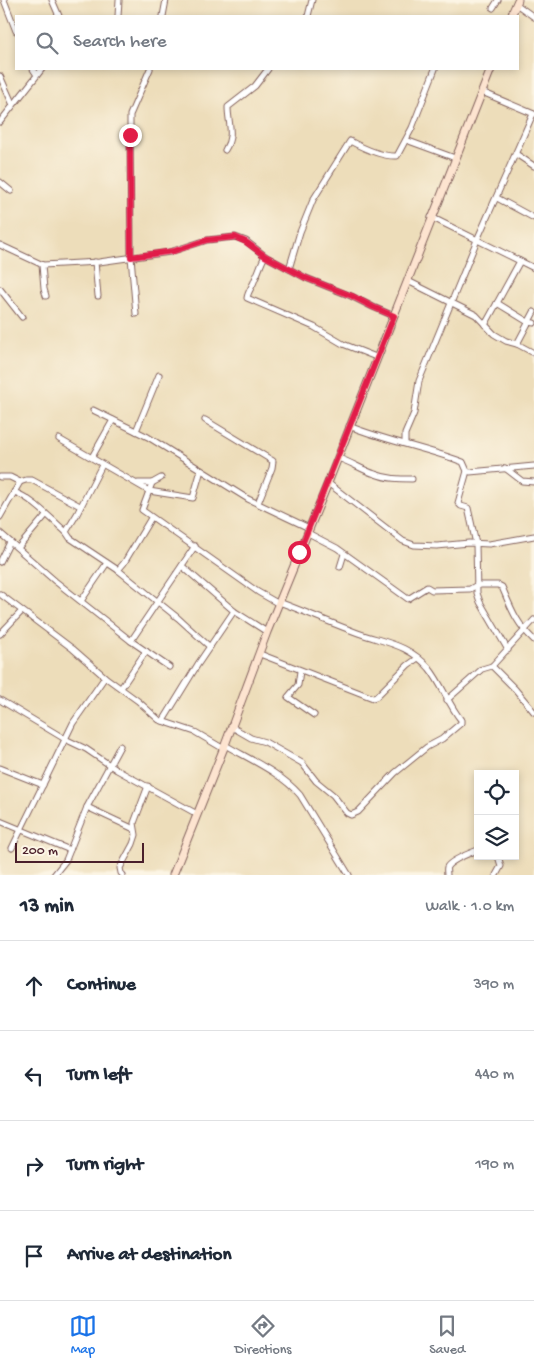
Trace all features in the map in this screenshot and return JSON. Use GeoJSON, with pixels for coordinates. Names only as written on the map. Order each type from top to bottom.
{"type":"FeatureCollection","features":[{"type":"Feature","properties":{"kind":"main road"},"geometry":{"type":"LineString","coordinates":[[511,15],[517,2]]}},
{"type":"Feature","properties":{"kind":"main road"},"geometry":{"type":"LineString","coordinates":[[173,875],[232,727],[267,632],[338,458],[376,357],[408,281],[431,217],[491,70]]}},
{"type":"Feature","properties":{"kind":"street"},"geometry":{"type":"LineString","coordinates":[[4,0],[15,28]]}},
{"type":"Feature","properties":{"kind":"street"},"geometry":{"type":"LineString","coordinates":[[52,0],[59,15]]}},
{"type":"Feature","properties":{"kind":"street"},"geometry":{"type":"LineString","coordinates":[[118,15],[119,0]]}},
{"type":"Feature","properties":{"kind":"street"},"geometry":{"type":"LineString","coordinates":[[163,15],[166,0]]}},
{"type":"Feature","properties":{"kind":"street"},"geometry":{"type":"LineString","coordinates":[[308,15],[312,0]]}},
{"type":"Feature","properties":{"kind":"street"},"geometry":{"type":"LineString","coordinates":[[493,8],[498,0]]}},
{"type":"Feature","properties":{"kind":"street"},"geometry":{"type":"LineString","coordinates":[[517,2],[534,17]]}},
{"type":"Feature","properties":{"kind":"street"},"geometry":{"type":"LineString","coordinates":[[34,70],[37,75]]}},
{"type":"Feature","properties":{"kind":"street"},"geometry":{"type":"LineString","coordinates":[[0,122],[41,70]]}},
{"type":"Feature","properties":{"kind":"street"},"geometry":{"type":"LineString","coordinates":[[136,314],[131,257],[130,115],[150,70]]}},
{"type":"Feature","properties":{"kind":"street"},"geometry":{"type":"LineString","coordinates":[[225,150],[230,142],[231,130],[228,107],[255,86],[267,70]]}},
{"type":"Feature","properties":{"kind":"street"},"geometry":{"type":"LineString","coordinates":[[289,268],[300,232],[314,200],[350,141],[359,146],[391,156],[397,156],[406,140],[435,70]]}},
{"type":"Feature","properties":{"kind":"street"},"geometry":{"type":"LineString","coordinates":[[0,78],[13,105]]}},
{"type":"Feature","properties":{"kind":"street"},"geometry":{"type":"LineString","coordinates":[[405,443],[405,434],[414,413],[420,381],[477,240],[534,114],[482,92]]}},
{"type":"Feature","properties":{"kind":"street"},"geometry":{"type":"LineString","coordinates":[[406,140],[455,158]]}},
{"type":"Feature","properties":{"kind":"street"},"geometry":{"type":"LineString","coordinates":[[516,154],[534,166]]}},
{"type":"Feature","properties":{"kind":"street"},"geometry":{"type":"LineString","coordinates":[[0,182],[11,191]]}},
{"type":"Feature","properties":{"kind":"street"},"geometry":{"type":"LineString","coordinates":[[497,198],[534,218]]}},
{"type":"Feature","properties":{"kind":"street"},"geometry":{"type":"LineString","coordinates":[[431,217],[533,266]]}},
{"type":"Feature","properties":{"kind":"street"},"geometry":{"type":"LineString","coordinates":[[0,244],[42,264],[95,262],[174,251],[207,240],[235,237],[246,242],[265,256],[316,283],[352,296],[394,316]]}},
{"type":"Feature","properties":{"kind":"street"},"geometry":{"type":"LineString","coordinates":[[0,240],[19,253],[0,244]]}},
{"type":"Feature","properties":{"kind":"street"},"geometry":{"type":"LineString","coordinates":[[265,256],[255,280],[246,295],[247,298],[314,327],[343,344],[376,357]]}},
{"type":"Feature","properties":{"kind":"street"},"geometry":{"type":"LineString","coordinates":[[484,325],[520,261]]}},
{"type":"Feature","properties":{"kind":"street"},"geometry":{"type":"LineString","coordinates":[[95,262],[98,296]]}},
{"type":"Feature","properties":{"kind":"street"},"geometry":{"type":"LineString","coordinates":[[42,264],[46,296]]}},
{"type":"Feature","properties":{"kind":"street"},"geometry":{"type":"LineString","coordinates":[[408,281],[476,315],[484,325],[506,341],[532,352]]}},
{"type":"Feature","properties":{"kind":"street"},"geometry":{"type":"LineString","coordinates":[[0,289],[22,316]]}},
{"type":"Feature","properties":{"kind":"street"},"geometry":{"type":"LineString","coordinates":[[497,303],[531,323]]}},
{"type":"Feature","properties":{"kind":"street"},"geometry":{"type":"LineString","coordinates":[[516,344],[531,323],[534,312]]}},
{"type":"Feature","properties":{"kind":"street"},"geometry":{"type":"LineString","coordinates":[[136,431],[159,375]]}},
{"type":"Feature","properties":{"kind":"street"},"geometry":{"type":"LineString","coordinates":[[92,410],[136,431],[248,500],[322,539],[408,599],[426,588],[432,590],[470,589],[477,585],[498,585],[502,587],[511,611],[524,630],[534,640]]}},
{"type":"Feature","properties":{"kind":"street"},"geometry":{"type":"LineString","coordinates":[[92,457],[113,420]]}},
{"type":"Feature","properties":{"kind":"street"},"geometry":{"type":"LineString","coordinates":[[206,420],[272,461],[272,468],[258,504]]}},
{"type":"Feature","properties":{"kind":"street"},"geometry":{"type":"LineString","coordinates":[[349,426],[463,462],[467,472],[458,503],[468,508],[476,544],[477,593],[480,602],[508,650]]}},
{"type":"Feature","properties":{"kind":"street"},"geometry":{"type":"LineString","coordinates":[[59,439],[149,491],[194,498],[201,470]]}},
{"type":"Feature","properties":{"kind":"street"},"geometry":{"type":"LineString","coordinates":[[338,458],[352,462],[376,475],[395,479],[412,479]]}},
{"type":"Feature","properties":{"kind":"street"},"geometry":{"type":"LineString","coordinates":[[66,532],[102,465]]}},
{"type":"Feature","properties":{"kind":"street"},"geometry":{"type":"LineString","coordinates":[[467,472],[534,466]]}},
{"type":"Feature","properties":{"kind":"street"},"geometry":{"type":"LineString","coordinates":[[505,468],[522,481],[534,482]]}},
{"type":"Feature","properties":{"kind":"street"},"geometry":{"type":"LineString","coordinates":[[0,477],[10,477],[20,482]]}},
{"type":"Feature","properties":{"kind":"street"},"geometry":{"type":"LineString","coordinates":[[137,483],[152,483],[161,478]]}},
{"type":"Feature","properties":{"kind":"street"},"geometry":{"type":"LineString","coordinates":[[0,517],[20,482],[26,480],[32,480],[80,506]]}},
{"type":"Feature","properties":{"kind":"street"},"geometry":{"type":"LineString","coordinates":[[152,483],[142,510],[151,518],[195,546],[258,592],[279,603],[360,634],[406,649],[418,658],[434,675],[447,700],[461,720],[461,723],[442,739],[395,773],[355,815],[347,813],[333,795],[316,781],[302,763],[265,742],[251,738],[232,727]]}},
{"type":"Feature","properties":{"kind":"street"},"geometry":{"type":"LineString","coordinates":[[328,483],[403,541],[414,545],[489,544],[534,536]]}},
{"type":"Feature","properties":{"kind":"street"},"geometry":{"type":"LineString","coordinates":[[14,492],[22,494],[66,532],[70,538],[118,570],[210,647]]}},
{"type":"Feature","properties":{"kind":"street"},"geometry":{"type":"LineString","coordinates":[[18,548],[46,515]]}},
{"type":"Feature","properties":{"kind":"street"},"geometry":{"type":"LineString","coordinates":[[118,570],[151,518]]}},
{"type":"Feature","properties":{"kind":"street"},"geometry":{"type":"LineString","coordinates":[[0,533],[55,581],[130,641],[170,667]]}},
{"type":"Feature","properties":{"kind":"street"},"geometry":{"type":"LineString","coordinates":[[0,562],[10,542]]}},
{"type":"Feature","properties":{"kind":"street"},"geometry":{"type":"LineString","coordinates":[[130,641],[195,546]]}},
{"type":"Feature","properties":{"kind":"street"},"geometry":{"type":"LineString","coordinates":[[340,567],[344,554]]}},
{"type":"Feature","properties":{"kind":"street"},"geometry":{"type":"LineString","coordinates":[[81,601],[107,563]]}},
{"type":"Feature","properties":{"kind":"street"},"geometry":{"type":"LineString","coordinates":[[182,566],[234,611],[267,632]]}},
{"type":"Feature","properties":{"kind":"street"},"geometry":{"type":"LineString","coordinates":[[0,594],[73,649],[154,716],[195,732],[268,770],[293,787],[300,795],[349,875]]}},
{"type":"Feature","properties":{"kind":"street"},"geometry":{"type":"LineString","coordinates":[[0,634],[22,611]]}},
{"type":"Feature","properties":{"kind":"street"},"geometry":{"type":"LineString","coordinates":[[163,721],[234,611]]}},
{"type":"Feature","properties":{"kind":"street"},"geometry":{"type":"LineString","coordinates":[[447,700],[482,669],[492,666],[534,620]]}},
{"type":"Feature","properties":{"kind":"street"},"geometry":{"type":"LineString","coordinates":[[121,688],[146,651]]}},
{"type":"Feature","properties":{"kind":"street"},"geometry":{"type":"LineString","coordinates":[[260,654],[373,698],[418,658]]}},
{"type":"Feature","properties":{"kind":"street"},"geometry":{"type":"LineString","coordinates":[[492,666],[534,712]]}},
{"type":"Feature","properties":{"kind":"street"},"geometry":{"type":"LineString","coordinates":[[300,671],[298,685],[288,697],[314,714]]}},
{"type":"Feature","properties":{"kind":"street"},"geometry":{"type":"LineString","coordinates":[[12,848],[73,723],[105,677]]}},
{"type":"Feature","properties":{"kind":"street"},"geometry":{"type":"LineString","coordinates":[[0,700],[65,739],[72,741],[117,770],[197,814]]}},
{"type":"Feature","properties":{"kind":"street"},"geometry":{"type":"LineString","coordinates":[[54,875],[66,860],[87,808],[120,746]]}},
{"type":"Feature","properties":{"kind":"street"},"geometry":{"type":"LineString","coordinates":[[0,768],[43,785]]}},
{"type":"Feature","properties":{"kind":"street"},"geometry":{"type":"LineString","coordinates":[[123,875],[120,872],[120,868],[134,844],[136,835],[134,829],[135,817],[148,786]]}},
{"type":"Feature","properties":{"kind":"street"},"geometry":{"type":"LineString","coordinates":[[87,808],[134,829]]}},
{"type":"Feature","properties":{"kind":"street"},"geometry":{"type":"LineString","coordinates":[[0,821],[70,850]]}},
{"type":"Feature","properties":{"kind":"street"},"geometry":{"type":"LineString","coordinates":[[447,875],[446,868],[448,866],[474,852]]}},
{"type":"Feature","properties":{"kind":"street"},"geometry":{"type":"LineString","coordinates":[[496,875],[501,866],[499,860]]}},
{"type":"Feature","properties":{"kind":"route"},"geometry":{"type":"LineString","coordinates":[[130,135],[131,257],[174,251],[207,240],[235,237],[246,242],[265,256],[316,283],[352,296],[394,316],[299,552]]}}]}
